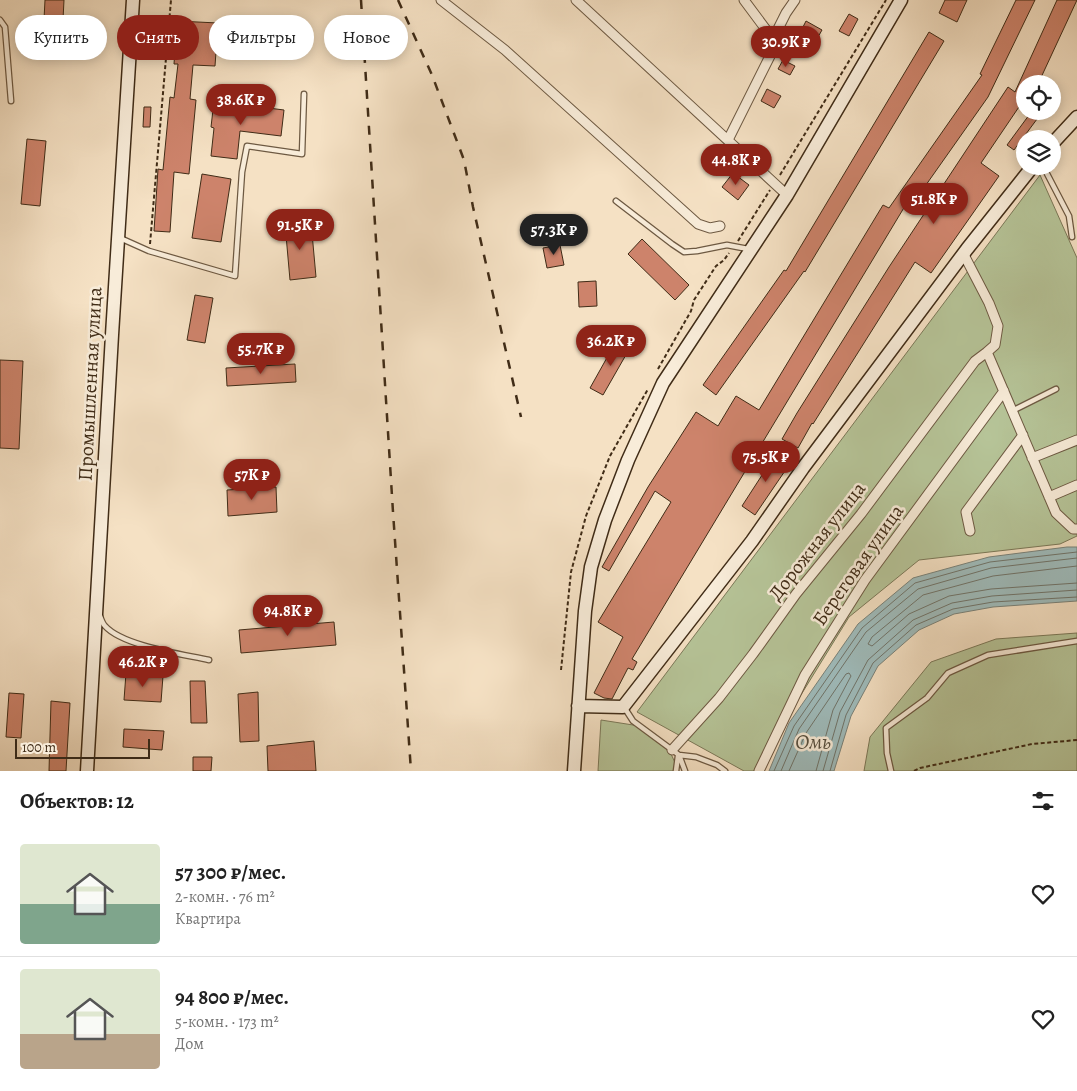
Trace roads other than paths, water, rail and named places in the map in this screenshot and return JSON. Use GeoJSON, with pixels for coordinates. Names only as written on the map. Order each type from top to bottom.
{"type":"FeatureCollection","features":[{"type":"Feature","properties":{"kind":"street","name":"Промышленная улица"},"geometry":{"type":"LineString","coordinates":[[87,771],[133,0]]}},
{"type":"Feature","properties":{"kind":"street"},"geometry":{"type":"LineString","coordinates":[[441,0],[505,50],[698,224],[710,228],[720,226]]}},
{"type":"Feature","properties":{"kind":"street"},"geometry":{"type":"LineString","coordinates":[[576,0],[787,195]]}},
{"type":"Feature","properties":{"kind":"street"},"geometry":{"type":"LineString","coordinates":[[744,0],[773,39]]}},
{"type":"Feature","properties":{"kind":"street"},"geometry":{"type":"LineString","coordinates":[[728,140],[770,56],[773,39],[795,0]]}},
{"type":"Feature","properties":{"kind":"street"},"geometry":{"type":"LineString","coordinates":[[574,771],[584,611],[591,567],[605,520],[628,460],[664,383],[787,195],[900,0]]}},
{"type":"Feature","properties":{"kind":"street"},"geometry":{"type":"LineString","coordinates":[[1061,135],[1076,121]]}},
{"type":"Feature","properties":{"kind":"street"},"geometry":{"type":"LineString","coordinates":[[578,706],[623,707],[752,541],[815,452],[963,254],[1026,175]]}},
{"type":"Feature","properties":{"kind":"street","name":"Дорожная улица"},"geometry":{"type":"LineString","coordinates":[[676,752],[753,654],[796,594],[861,514],[975,362],[995,345],[998,326],[989,304],[963,254]]}},
{"type":"Feature","properties":{"kind":"street"},"geometry":{"type":"LineString","coordinates":[[987,352],[1056,513],[1073,529],[1077,529]]}},
{"type":"Feature","properties":{"kind":"street","name":"Береговая улица"},"geometry":{"type":"LineString","coordinates":[[760,771],[806,675],[865,580],[1004,391]]}},
{"type":"Feature","properties":{"kind":"street"},"geometry":{"type":"LineString","coordinates":[[970,531],[966,512],[1023,435]]}},
{"type":"Feature","properties":{"kind":"street"},"geometry":{"type":"LineString","coordinates":[[1032,458],[1077,440]]}},
{"type":"Feature","properties":{"kind":"street"},"geometry":{"type":"LineString","coordinates":[[1049,497],[1077,485]]}},
{"type":"Feature","properties":{"kind":"lane"},"geometry":{"type":"LineString","coordinates":[[0,20],[5,27],[11,101]]}},
{"type":"Feature","properties":{"kind":"lane"},"geometry":{"type":"LineString","coordinates":[[118,238],[149,252],[235,276],[242,172],[247,146],[302,154],[304,94]]}},
{"type":"Feature","properties":{"kind":"lane"},"geometry":{"type":"LineString","coordinates":[[1048,175],[1069,216],[1072,236]]}},
{"type":"Feature","properties":{"kind":"lane"},"geometry":{"type":"LineString","coordinates":[[616,201],[684,252],[727,245],[752,249]]}},
{"type":"Feature","properties":{"kind":"lane"},"geometry":{"type":"LineString","coordinates":[[1012,411],[1056,389]]}},
{"type":"Feature","properties":{"kind":"lane"},"geometry":{"type":"LineString","coordinates":[[96,608],[104,626],[119,636],[146,646],[209,660]]}},
{"type":"Feature","properties":{"kind":"lane"},"geometry":{"type":"LineString","coordinates":[[891,771],[887,754],[886,728],[927,698],[948,673],[988,655],[1077,642]]}},
{"type":"Feature","properties":{"kind":"lane"},"geometry":{"type":"LineString","coordinates":[[623,707],[633,721],[676,752],[696,756],[717,765],[725,771]]}},
{"type":"Feature","properties":{"kind":"lane"},"geometry":{"type":"LineString","coordinates":[[676,752],[676,771]]}},
{"type":"Feature","properties":{"kind":"lane"},"geometry":{"type":"LineString","coordinates":[[676,752],[685,771]]}},
{"type":"Feature","properties":{"kind":"water","name":"Омь"},"geometry":{"type":"Polygon","coordinates":[[[1077,547],[1077,601],[993,607],[954,614],[919,630],[878,666],[851,716],[834,771],[769,771],[789,723],[858,624],[913,578],[989,557],[1077,547]]]}},
{"type":"Feature","properties":{"kind":"railway"},"geometry":{"type":"LineString","coordinates":[[361,0],[411,771]]}},
{"type":"Feature","properties":{"kind":"railway"},"geometry":{"type":"LineString","coordinates":[[398,0],[432,75],[464,160],[521,417]]}}]}
